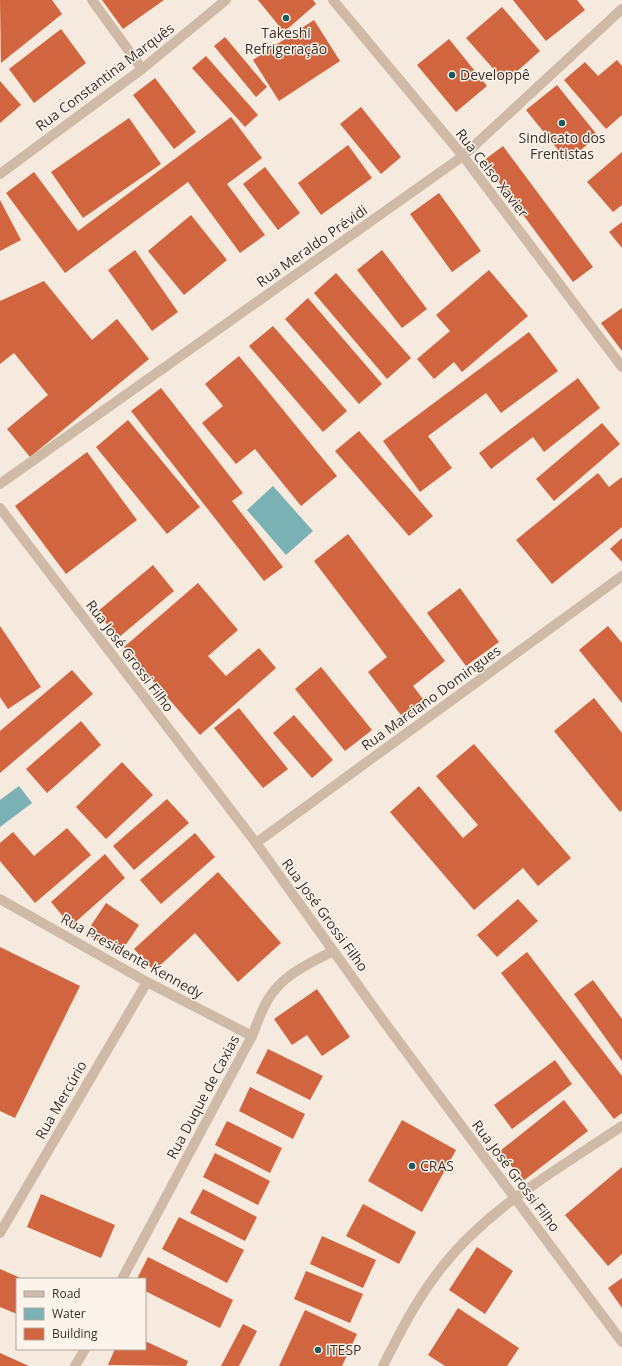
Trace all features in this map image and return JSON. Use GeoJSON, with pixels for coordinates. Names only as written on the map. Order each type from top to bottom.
{"type":"FeatureCollection","features":[{"type":"Feature","properties":{"kind":"street"},"geometry":{"type":"LineString","coordinates":[[92,0],[142,69]]}},
{"type":"Feature","properties":{"kind":"street","name":"Rua Constantina Marquês"},"geometry":{"type":"LineString","coordinates":[[0,174],[142,69],[226,0]]}},
{"type":"Feature","properties":{"kind":"street","name":"Rua Celso Xavier"},"geometry":{"type":"LineString","coordinates":[[333,0],[463,156],[622,367]]}},
{"type":"Feature","properties":{"kind":"street","name":"Rua Meraldo Prévidi"},"geometry":{"type":"LineString","coordinates":[[0,484],[463,156],[622,9]]}},
{"type":"Feature","properties":{"kind":"street","name":"Rua José Grossi Filho"},"geometry":{"type":"LineString","coordinates":[[0,508],[256,844],[333,951],[622,1342]]}},
{"type":"Feature","properties":{"kind":"street","name":"Rua Marciano Domingues"},"geometry":{"type":"LineString","coordinates":[[256,844],[622,576]]}},
{"type":"Feature","properties":{"kind":"street","name":"Rua Presidente Kennedy"},"geometry":{"type":"LineString","coordinates":[[0,899],[147,982],[252,1036]]}},
{"type":"Feature","properties":{"kind":"street","name":"Rua Duque de Caxias"},"geometry":{"type":"LineString","coordinates":[[123,1278],[252,1036],[267,1001],[284,980],[299,968],[333,951]]}},
{"type":"Feature","properties":{"kind":"street","name":"Rua Mercúrio"},"geometry":{"type":"LineString","coordinates":[[0,1233],[147,982]]}},
{"type":"Feature","properties":{"kind":"street"},"geometry":{"type":"LineString","coordinates":[[383,1366],[413,1310],[437,1274],[464,1242],[488,1219],[515,1198],[622,1126]]}},
{"type":"Feature","properties":{"kind":"street"},"geometry":{"type":"LineString","coordinates":[[76,1366],[84,1350]]}},
{"type":"Feature","properties":{"kind":"water"},"geometry":{"type":"Polygon","coordinates":[[[273,486],[313,531],[286,555],[247,510],[273,486]]]}},
{"type":"Feature","properties":{"kind":"water"},"geometry":{"type":"Polygon","coordinates":[[[19,786],[32,803],[0,827],[0,800],[19,786]]]}},
{"type":"Feature","properties":{"kind":"building"},"geometry":{"type":"Polygon","coordinates":[[[0,0],[52,0],[62,14],[1,63],[0,0]]]}},
{"type":"Feature","properties":{"kind":"building"},"geometry":{"type":"Polygon","coordinates":[[[102,0],[164,0],[123,29],[102,0]]]}},
{"type":"Feature","properties":{"kind":"building","name":"Takeshi Refrigeração"},"geometry":{"type":"Polygon","coordinates":[[[258,0],[313,0],[316,4],[284,32],[258,0]]]}},
{"type":"Feature","properties":{"kind":"building"},"geometry":{"type":"Polygon","coordinates":[[[513,0],[577,0],[585,10],[546,41],[513,0]]]}},
{"type":"Feature","properties":{"kind":"building"},"geometry":{"type":"Polygon","coordinates":[[[502,7],[540,51],[505,82],[466,38],[502,7]]]}},
{"type":"Feature","properties":{"kind":"building"},"geometry":{"type":"Polygon","coordinates":[[[314,20],[340,61],[279,101],[253,60],[314,20]]]}},
{"type":"Feature","properties":{"kind":"building"},"geometry":{"type":"Polygon","coordinates":[[[61,29],[86,63],[34,103],[9,69],[61,29]]]}},
{"type":"Feature","properties":{"kind":"building"},"geometry":{"type":"Polygon","coordinates":[[[225,37],[267,87],[256,97],[214,46],[225,37]]]}},
{"type":"Feature","properties":{"kind":"building","name":"Developpê"},"geometry":{"type":"Polygon","coordinates":[[[449,39],[487,86],[456,112],[417,65],[449,39]]]}},
{"type":"Feature","properties":{"kind":"building"},"geometry":{"type":"Polygon","coordinates":[[[206,56],[258,115],[245,127],[192,68],[206,56]]]}},
{"type":"Feature","properties":{"kind":"building"},"geometry":{"type":"Polygon","coordinates":[[[617,60],[622,66],[622,115],[606,129],[564,80],[585,62],[598,76],[617,60]]]}},
{"type":"Feature","properties":{"kind":"building"},"geometry":{"type":"Polygon","coordinates":[[[155,78],[196,132],[174,149],[133,95],[155,78]]]}},
{"type":"Feature","properties":{"kind":"building"},"geometry":{"type":"Polygon","coordinates":[[[0,81],[21,105],[0,123],[0,81]]]}},
{"type":"Feature","properties":{"kind":"building","name":"Sindicato dos Frentistas"},"geometry":{"type":"Polygon","coordinates":[[[557,85],[598,136],[567,161],[526,110],[557,85]]]}},
{"type":"Feature","properties":{"kind":"building"},"geometry":{"type":"Polygon","coordinates":[[[361,107],[401,157],[381,174],[340,124],[361,107]]]}},
{"type":"Feature","properties":{"kind":"building"},"geometry":{"type":"Polygon","coordinates":[[[231,117],[262,158],[227,184],[265,235],[240,253],[188,182],[65,273],[6,193],[34,172],[78,231],[231,117]]]}},
{"type":"Feature","properties":{"kind":"building"},"geometry":{"type":"Polygon","coordinates":[[[129,118],[161,164],[83,218],[51,172],[129,118]]]}},
{"type":"Feature","properties":{"kind":"building"},"geometry":{"type":"Polygon","coordinates":[[[348,145],[372,178],[321,215],[298,183],[348,145]]]}},
{"type":"Feature","properties":{"kind":"building"},"geometry":{"type":"Polygon","coordinates":[[[503,146],[593,267],[573,282],[483,161],[503,146]]]}},
{"type":"Feature","properties":{"kind":"building"},"geometry":{"type":"Polygon","coordinates":[[[622,152],[622,205],[613,212],[587,182],[622,152]]]}},
{"type":"Feature","properties":{"kind":"building"},"geometry":{"type":"Polygon","coordinates":[[[265,167],[300,213],[278,230],[243,184],[265,167]]]}},
{"type":"Feature","properties":{"kind":"building"},"geometry":{"type":"Polygon","coordinates":[[[439,193],[481,251],[452,272],[410,214],[439,193]]]}},
{"type":"Feature","properties":{"kind":"building"},"geometry":{"type":"Polygon","coordinates":[[[0,200],[21,240],[0,251],[0,200]]]}},
{"type":"Feature","properties":{"kind":"building"},"geometry":{"type":"Polygon","coordinates":[[[191,215],[227,260],[184,295],[148,251],[191,215]]]}},
{"type":"Feature","properties":{"kind":"building"},"geometry":{"type":"Polygon","coordinates":[[[622,222],[622,248],[609,232],[622,222]]]}},
{"type":"Feature","properties":{"kind":"building"},"geometry":{"type":"Polygon","coordinates":[[[135,250],[178,312],[152,331],[108,270],[135,250]]]}},
{"type":"Feature","properties":{"kind":"building"},"geometry":{"type":"Polygon","coordinates":[[[382,250],[427,309],[402,328],[357,270],[382,250]]]}},
{"type":"Feature","properties":{"kind":"building"},"geometry":{"type":"Polygon","coordinates":[[[489,270],[528,316],[462,372],[454,362],[434,379],[417,359],[450,331],[436,315],[489,270]]]}},
{"type":"Feature","properties":{"kind":"building"},"geometry":{"type":"Polygon","coordinates":[[[336,273],[411,358],[387,379],[314,293],[336,273]]]}},
{"type":"Feature","properties":{"kind":"building"},"geometry":{"type":"Polygon","coordinates":[[[44,281],[92,340],[117,319],[149,359],[30,457],[7,429],[48,395],[14,353],[0,364],[0,301],[44,281]]]}},
{"type":"Feature","properties":{"kind":"building"},"geometry":{"type":"Polygon","coordinates":[[[308,298],[382,384],[359,404],[285,319],[308,298]]]}},
{"type":"Feature","properties":{"kind":"building"},"geometry":{"type":"Polygon","coordinates":[[[622,308],[622,351],[601,323],[622,308]]]}},
{"type":"Feature","properties":{"kind":"building"},"geometry":{"type":"Polygon","coordinates":[[[273,326],[347,411],[323,432],[249,346],[273,326]]]}},
{"type":"Feature","properties":{"kind":"building"},"geometry":{"type":"Polygon","coordinates":[[[529,332],[558,371],[501,413],[486,393],[428,436],[452,468],[420,492],[383,441],[529,332]]]}},
{"type":"Feature","properties":{"kind":"building"},"geometry":{"type":"Polygon","coordinates":[[[239,356],[337,476],[301,506],[255,449],[236,464],[202,423],[223,406],[205,384],[239,356]]]}},
{"type":"Feature","properties":{"kind":"building"},"geometry":{"type":"Polygon","coordinates":[[[578,378],[600,408],[544,452],[533,437],[491,469],[479,453],[578,378]]]}},
{"type":"Feature","properties":{"kind":"building"},"geometry":{"type":"Polygon","coordinates":[[[161,388],[243,493],[232,501],[283,567],[264,581],[131,411],[161,388]]]}},
{"type":"Feature","properties":{"kind":"building"},"geometry":{"type":"Polygon","coordinates":[[[128,420],[200,507],[167,534],[96,447],[128,420]]]}},
{"type":"Feature","properties":{"kind":"building"},"geometry":{"type":"Polygon","coordinates":[[[602,423],[620,444],[554,501],[536,479],[602,423]]]}},
{"type":"Feature","properties":{"kind":"building"},"geometry":{"type":"Polygon","coordinates":[[[359,431],[433,516],[409,536],[335,451],[359,431]]]}},
{"type":"Feature","properties":{"kind":"building"},"geometry":{"type":"Polygon","coordinates":[[[87,452],[137,520],[66,574],[15,506],[87,452]]]}},
{"type":"Feature","properties":{"kind":"building"},"geometry":{"type":"Polygon","coordinates":[[[598,473],[609,487],[622,477],[622,527],[552,584],[516,540],[598,473]]]}},
{"type":"Feature","properties":{"kind":"building"},"geometry":{"type":"Polygon","coordinates":[[[348,534],[445,661],[413,686],[426,703],[404,719],[368,672],[387,657],[314,561],[348,534]]]}},
{"type":"Feature","properties":{"kind":"building"},"geometry":{"type":"Polygon","coordinates":[[[622,538],[622,562],[610,549],[622,538]]]}},
{"type":"Feature","properties":{"kind":"building"},"geometry":{"type":"Polygon","coordinates":[[[153,565],[174,591],[118,638],[97,612],[153,565]]]}},
{"type":"Feature","properties":{"kind":"building"},"geometry":{"type":"Polygon","coordinates":[[[198,583],[238,630],[208,656],[226,676],[259,648],[276,668],[200,735],[124,647],[198,583]]]}},
{"type":"Feature","properties":{"kind":"building"},"geometry":{"type":"Polygon","coordinates":[[[460,588],[499,642],[466,666],[427,613],[460,588]]]}},
{"type":"Feature","properties":{"kind":"building"},"geometry":{"type":"Polygon","coordinates":[[[0,626],[41,687],[8,709],[0,697],[0,626]]]}},
{"type":"Feature","properties":{"kind":"building"},"geometry":{"type":"Polygon","coordinates":[[[608,626],[622,643],[622,703],[579,650],[608,626]]]}},
{"type":"Feature","properties":{"kind":"building"},"geometry":{"type":"Polygon","coordinates":[[[321,667],[372,730],[345,751],[295,689],[321,667]]]}},
{"type":"Feature","properties":{"kind":"building"},"geometry":{"type":"Polygon","coordinates":[[[72,670],[93,694],[0,773],[0,731],[72,670]]]}},
{"type":"Feature","properties":{"kind":"building"},"geometry":{"type":"Polygon","coordinates":[[[594,698],[622,733],[622,810],[620,812],[554,731],[594,698]]]}},
{"type":"Feature","properties":{"kind":"building"},"geometry":{"type":"Polygon","coordinates":[[[239,708],[288,769],[263,788],[214,728],[239,708]]]}},
{"type":"Feature","properties":{"kind":"building"},"geometry":{"type":"Polygon","coordinates":[[[294,715],[333,760],[312,778],[273,733],[294,715]]]}},
{"type":"Feature","properties":{"kind":"building"},"geometry":{"type":"Polygon","coordinates":[[[81,721],[101,745],[47,793],[26,769],[81,721]]]}},
{"type":"Feature","properties":{"kind":"building"},"geometry":{"type":"Polygon","coordinates":[[[474,744],[571,858],[538,886],[523,868],[474,910],[390,812],[419,786],[463,838],[478,825],[436,776],[474,744]]]}},
{"type":"Feature","properties":{"kind":"building"},"geometry":{"type":"Polygon","coordinates":[[[122,762],[153,795],[106,839],[76,807],[122,762]]]}},
{"type":"Feature","properties":{"kind":"building"},"geometry":{"type":"Polygon","coordinates":[[[167,799],[189,823],[134,870],[113,846],[167,799]]]}},
{"type":"Feature","properties":{"kind":"building"},"geometry":{"type":"Polygon","coordinates":[[[67,828],[91,855],[35,903],[0,861],[0,843],[13,832],[34,856],[67,828]]]}},
{"type":"Feature","properties":{"kind":"building"},"geometry":{"type":"Polygon","coordinates":[[[195,833],[215,857],[161,904],[140,880],[195,833]]]}},
{"type":"Feature","properties":{"kind":"building"},"geometry":{"type":"Polygon","coordinates":[[[105,854],[125,878],[71,926],[51,902],[105,854]]]}},
{"type":"Feature","properties":{"kind":"building"},"geometry":{"type":"Polygon","coordinates":[[[218,872],[281,943],[238,982],[195,933],[154,971],[134,949],[218,872]]]}},
{"type":"Feature","properties":{"kind":"building"},"geometry":{"type":"Polygon","coordinates":[[[518,899],[538,921],[497,957],[477,935],[518,899]]]}},
{"type":"Feature","properties":{"kind":"building"},"geometry":{"type":"Polygon","coordinates":[[[106,903],[139,925],[119,955],[86,933],[106,903]]]}},
{"type":"Feature","properties":{"kind":"building"},"geometry":{"type":"Polygon","coordinates":[[[0,947],[80,986],[15,1118],[0,1111],[0,947]]]}},
{"type":"Feature","properties":{"kind":"building"},"geometry":{"type":"Polygon","coordinates":[[[527,952],[622,1076],[622,1113],[614,1119],[501,973],[527,952]]]}},
{"type":"Feature","properties":{"kind":"building"},"geometry":{"type":"Polygon","coordinates":[[[593,980],[622,1019],[622,1061],[574,994],[593,980]]]}},
{"type":"Feature","properties":{"kind":"building"},"geometry":{"type":"Polygon","coordinates":[[[317,989],[350,1037],[322,1056],[307,1035],[292,1045],[274,1019],[317,989]]]}},
{"type":"Feature","properties":{"kind":"building"},"geometry":{"type":"Polygon","coordinates":[[[268,1049],[323,1076],[310,1100],[256,1073],[268,1049]]]}},
{"type":"Feature","properties":{"kind":"building"},"geometry":{"type":"Polygon","coordinates":[[[555,1060],[572,1084],[512,1129],[494,1105],[555,1060]]]}},
{"type":"Feature","properties":{"kind":"building"},"geometry":{"type":"Polygon","coordinates":[[[250,1087],[305,1114],[293,1139],[239,1111],[250,1087]]]}},
{"type":"Feature","properties":{"kind":"building"},"geometry":{"type":"Polygon","coordinates":[[[564,1100],[588,1131],[523,1181],[500,1151],[564,1100]]]}},
{"type":"Feature","properties":{"kind":"building","name":"CRAS"},"geometry":{"type":"Polygon","coordinates":[[[402,1120],[456,1150],[422,1212],[368,1181],[402,1120]]]}},
{"type":"Feature","properties":{"kind":"building"},"geometry":{"type":"Polygon","coordinates":[[[227,1121],[282,1148],[270,1173],[215,1145],[227,1121]]]}},
{"type":"Feature","properties":{"kind":"building"},"geometry":{"type":"Polygon","coordinates":[[[215,1153],[270,1181],[258,1205],[203,1177],[215,1153]]]}},
{"type":"Feature","properties":{"kind":"building"},"geometry":{"type":"Polygon","coordinates":[[[622,1167],[622,1254],[608,1266],[565,1215],[622,1167]]]}},
{"type":"Feature","properties":{"kind":"building"},"geometry":{"type":"Polygon","coordinates":[[[203,1189],[257,1217],[245,1241],[190,1213],[203,1189]]]}},
{"type":"Feature","properties":{"kind":"building"},"geometry":{"type":"Polygon","coordinates":[[[41,1194],[115,1225],[101,1258],[27,1227],[41,1194]]]}},
{"type":"Feature","properties":{"kind":"building"},"geometry":{"type":"Polygon","coordinates":[[[363,1204],[416,1232],[399,1264],[346,1236],[363,1204]]]}},
{"type":"Feature","properties":{"kind":"building"},"geometry":{"type":"Polygon","coordinates":[[[179,1217],[244,1250],[227,1283],[162,1249],[179,1217]]]}},
{"type":"Feature","properties":{"kind":"building"},"geometry":{"type":"Polygon","coordinates":[[[322,1236],[376,1260],[363,1288],[310,1264],[322,1236]]]}},
{"type":"Feature","properties":{"kind":"building"},"geometry":{"type":"Polygon","coordinates":[[[477,1247],[513,1271],[485,1314],[449,1290],[477,1247]]]}},
{"type":"Feature","properties":{"kind":"building"},"geometry":{"type":"Polygon","coordinates":[[[148,1257],[233,1300],[220,1328],[146,1291],[146,1278],[138,1278],[148,1257]]]}},
{"type":"Feature","properties":{"kind":"building"},"geometry":{"type":"Polygon","coordinates":[[[0,1269],[21,1278],[16,1278],[16,1314],[0,1307],[0,1269]]]}},
{"type":"Feature","properties":{"kind":"building"},"geometry":{"type":"Polygon","coordinates":[[[306,1271],[363,1294],[350,1323],[294,1299],[306,1271]]]}},
{"type":"Feature","properties":{"kind":"building"},"geometry":{"type":"Polygon","coordinates":[[[622,1278],[622,1308],[608,1288],[622,1278]]]}},
{"type":"Feature","properties":{"kind":"building"},"geometry":{"type":"Polygon","coordinates":[[[458,1308],[519,1348],[507,1366],[445,1366],[428,1355],[458,1308]]]}},
{"type":"Feature","properties":{"kind":"building","name":"ITESP"},"geometry":{"type":"Polygon","coordinates":[[[305,1310],[357,1334],[342,1366],[279,1366],[305,1310]]]}},
{"type":"Feature","properties":{"kind":"building"},"geometry":{"type":"Polygon","coordinates":[[[243,1324],[257,1331],[239,1366],[221,1366],[243,1324]]]}},
{"type":"Feature","properties":{"kind":"building"},"geometry":{"type":"Polygon","coordinates":[[[146,1341],[188,1361],[186,1366],[108,1365],[115,1350],[146,1350],[146,1341]]]}},
{"type":"Feature","properties":{"kind":"building"},"geometry":{"type":"Polygon","coordinates":[[[0,1353],[29,1366],[0,1366],[0,1353]]]}},
{"type":"Feature","properties":{"kind":"place","name":"Takeshi Refrigeração"},"geometry":{"type":"Point","coordinates":[286,18]}},
{"type":"Feature","properties":{"kind":"place","name":"Developpê"},"geometry":{"type":"Point","coordinates":[452,75]}},
{"type":"Feature","properties":{"kind":"place","name":"Sindicato dos Frentistas"},"geometry":{"type":"Point","coordinates":[562,123]}},
{"type":"Feature","properties":{"kind":"place","name":"CRAS"},"geometry":{"type":"Point","coordinates":[412,1166]}},
{"type":"Feature","properties":{"kind":"place","name":"ITESP"},"geometry":{"type":"Point","coordinates":[318,1350]}}]}
